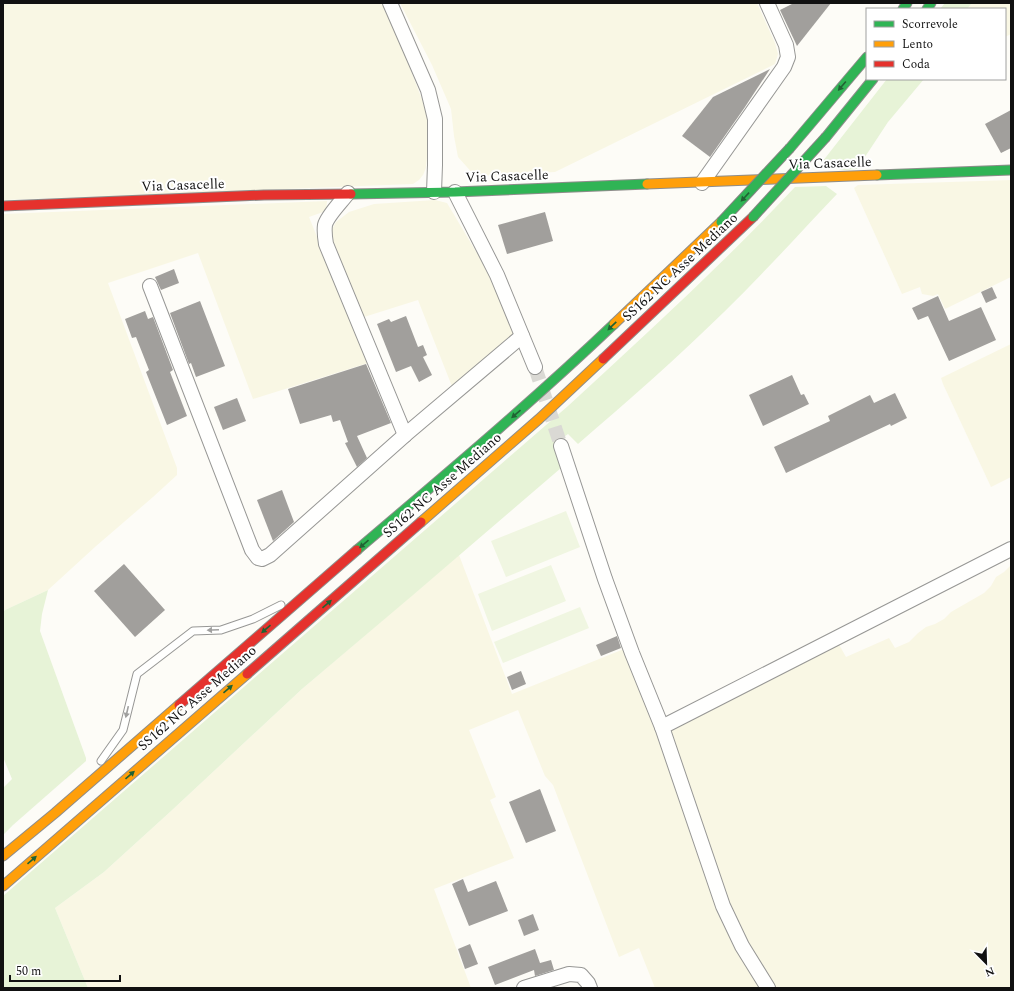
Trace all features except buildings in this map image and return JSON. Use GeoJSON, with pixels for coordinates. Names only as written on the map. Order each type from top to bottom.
{"type":"FeatureCollection","features":[{"type":"Feature","properties":{"kind":"main road","name":"SS162 NC Asse Mediano"},"geometry":{"type":"LineString","coordinates":[[3,856],[55,813],[573,363],[721,222],[790,148],[866,57]]}},
{"type":"Feature","properties":{"kind":"main road","name":"SS162 NC Asse Mediano"},"geometry":{"type":"LineString","coordinates":[[3,886],[539,419],[753,217],[826,137],[872,80]]}},
{"type":"Feature","properties":{"kind":"main road","name":"Via Casacelle"},"geometry":{"type":"LineString","coordinates":[[3,206],[264,195],[455,192],[1011,170]]}},
{"type":"Feature","properties":{"kind":"street"},"geometry":{"type":"LineString","coordinates":[[390,3],[428,90],[435,119],[434,192]]}},
{"type":"Feature","properties":{"kind":"street"},"geometry":{"type":"LineString","coordinates":[[702,183],[784,67],[788,57],[786,45],[767,3]]}},
{"type":"Feature","properties":{"kind":"street"},"geometry":{"type":"LineString","coordinates":[[455,192],[497,275],[534,367]]}},
{"type":"Feature","properties":{"kind":"street"},"geometry":{"type":"LineString","coordinates":[[348,193],[335,208],[326,223],[324,234],[326,244],[405,435]]}},
{"type":"Feature","properties":{"kind":"street"},"geometry":{"type":"LineString","coordinates":[[150,286],[252,550],[258,558],[262,559],[270,555],[405,435],[522,336]]}},
{"type":"Feature","properties":{"kind":"street"},"geometry":{"type":"LineString","coordinates":[[561,446],[605,579],[632,653],[662,727],[723,906],[742,946],[768,988]]}},
{"type":"Feature","properties":{"kind":"street"},"geometry":{"type":"LineString","coordinates":[[662,727],[1011,549]]}},
{"type":"Feature","properties":{"kind":"street"},"geometry":{"type":"LineString","coordinates":[[524,988],[569,974],[581,975],[588,983],[590,988]]}},
{"type":"Feature","properties":{"kind":"lane"},"geometry":{"type":"LineString","coordinates":[[98,764],[123,730],[137,674],[193,631],[221,630],[253,619],[313,588]]}},
{"type":"Feature","properties":{"kind":"lane"},"geometry":{"type":"LineString","coordinates":[[55,813],[89,775]]}},
{"type":"Feature","properties":{"kind":"shaded area"},"geometry":{"type":"Polygon","coordinates":[[[3,3],[383,3],[395,29],[426,110],[429,137],[426,168],[419,180],[413,184],[3,200],[3,3]]]}},
{"type":"Feature","properties":{"kind":"shaded area"},"geometry":{"type":"Polygon","coordinates":[[[400,3],[757,3],[775,43],[778,54],[775,64],[555,172],[475,176],[458,157],[451,109],[432,65],[400,3]]]}},
{"type":"Feature","properties":{"kind":"shaded area"},"geometry":{"type":"Polygon","coordinates":[[[972,3],[1011,3],[1011,34],[1006,36],[1006,8],[968,8],[972,3]]]}},
{"type":"Feature","properties":{"kind":"shaded area"},"geometry":{"type":"Polygon","coordinates":[[[1011,180],[1011,277],[945,309],[938,294],[933,296],[922,294],[920,287],[902,294],[854,188],[858,185],[1011,180]]]}},
{"type":"Feature","properties":{"kind":"shaded area"},"geometry":{"type":"Polygon","coordinates":[[[435,200],[447,203],[493,280],[515,335],[453,389],[418,300],[364,317],[333,242],[331,231],[336,222],[349,212],[374,204],[435,200]]]}},
{"type":"Feature","properties":{"kind":"shaded area"},"geometry":{"type":"Polygon","coordinates":[[[327,201],[326,211],[309,217],[368,363],[253,399],[198,253],[108,283],[177,468],[177,475],[48,590],[3,612],[3,214],[327,201]]]}},
{"type":"Feature","properties":{"kind":"shaded area"},"geometry":{"type":"Polygon","coordinates":[[[1011,344],[1011,477],[991,487],[941,378],[1011,344]]]}},
{"type":"Feature","properties":{"kind":"shaded area"},"geometry":{"type":"Polygon","coordinates":[[[459,555],[512,694],[624,649],[662,741],[708,872],[718,914],[762,988],[655,988],[639,948],[619,957],[553,785],[545,776],[518,710],[469,730],[496,797],[490,800],[514,858],[434,889],[471,988],[88,988],[55,908],[104,872],[302,689],[459,555]]]}},
{"type":"Feature","properties":{"kind":"shaded area"},"geometry":{"type":"Polygon","coordinates":[[[1011,565],[1011,988],[770,988],[742,939],[713,864],[670,728],[837,641],[846,657],[889,638],[895,648],[909,642],[926,627],[944,619],[951,612],[984,593],[991,586],[996,577],[1011,565]]]}},
{"type":"Feature","properties":{"kind":"green space"},"geometry":{"type":"Polygon","coordinates":[[[945,3],[972,3],[968,8],[941,8],[945,3]]]}},
{"type":"Feature","properties":{"kind":"green space"},"geometry":{"type":"Polygon","coordinates":[[[886,80],[923,80],[888,122],[857,169],[845,170],[819,166],[886,80]]]}},
{"type":"Feature","properties":{"kind":"green space"},"geometry":{"type":"Polygon","coordinates":[[[826,186],[837,194],[753,283],[706,329],[578,444],[568,434],[553,445],[561,468],[302,689],[104,872],[55,908],[88,988],[3,988],[3,896],[568,406],[655,326],[768,216],[795,187],[826,186]]]}},
{"type":"Feature","properties":{"kind":"green space"},"geometry":{"type":"Polygon","coordinates":[[[566,511],[580,547],[506,577],[491,541],[566,511]]]}},
{"type":"Feature","properties":{"kind":"green space"},"geometry":{"type":"Polygon","coordinates":[[[551,565],[566,601],[492,631],[478,594],[551,565]]]}},
{"type":"Feature","properties":{"kind":"green space"},"geometry":{"type":"Polygon","coordinates":[[[48,590],[42,614],[40,631],[86,761],[3,835],[3,788],[12,779],[3,757],[3,612],[48,590]]]}},
{"type":"Feature","properties":{"kind":"green space"},"geometry":{"type":"Polygon","coordinates":[[[580,607],[589,628],[503,663],[494,642],[580,607]]]}},
{"type":"Feature","properties":{"kind":"tunnel"},"geometry":{"type":"LineString","coordinates":[[535,367],[561,446]]}},
{"type":"Feature","properties":{"kind":"traffic: fast"},"geometry":{"type":"LineString","coordinates":[[904,8],[907,3]]}},
{"type":"Feature","properties":{"kind":"traffic: fast"},"geometry":{"type":"LineString","coordinates":[[928,8],[931,3]]}},
{"type":"Feature","properties":{"kind":"traffic: fast"},"geometry":{"type":"LineString","coordinates":[[790,148],[866,58]]}},
{"type":"Feature","properties":{"kind":"traffic: fast"},"geometry":{"type":"LineString","coordinates":[[826,137],[872,80]]}},
{"type":"Feature","properties":{"kind":"traffic: fast"},"geometry":{"type":"LineString","coordinates":[[753,217],[826,137]]}},
{"type":"Feature","properties":{"kind":"traffic: fast"},"geometry":{"type":"LineString","coordinates":[[721,222],[790,148]]}},
{"type":"Feature","properties":{"kind":"traffic: fast"},"geometry":{"type":"LineString","coordinates":[[877,175],[1011,170]]}},
{"type":"Feature","properties":{"kind":"traffic: fast"},"geometry":{"type":"LineString","coordinates":[[351,194],[455,192],[647,184]]}},
{"type":"Feature","properties":{"kind":"traffic: fast"},"geometry":{"type":"LineString","coordinates":[[357,550],[519,411],[614,324]]}},
{"type":"Feature","properties":{"kind":"traffic: slow"},"geometry":{"type":"LineString","coordinates":[[647,184],[877,175]]}},
{"type":"Feature","properties":{"kind":"traffic: slow"},"geometry":{"type":"LineString","coordinates":[[614,324],[721,222]]}},
{"type":"Feature","properties":{"kind":"traffic: slow"},"geometry":{"type":"LineString","coordinates":[[421,522],[539,419],[603,359]]}},
{"type":"Feature","properties":{"kind":"traffic: slow"},"geometry":{"type":"LineString","coordinates":[[3,886],[247,674]]}},
{"type":"Feature","properties":{"kind":"traffic: slow"},"geometry":{"type":"LineString","coordinates":[[3,856],[55,813],[179,705]]}},
{"type":"Feature","properties":{"kind":"traffic: jam"},"geometry":{"type":"LineString","coordinates":[[3,206],[264,195],[351,194]]}},
{"type":"Feature","properties":{"kind":"traffic: jam"},"geometry":{"type":"LineString","coordinates":[[603,359],[753,217]]}},
{"type":"Feature","properties":{"kind":"traffic: jam"},"geometry":{"type":"LineString","coordinates":[[247,674],[421,522]]}},
{"type":"Feature","properties":{"kind":"traffic: jam"},"geometry":{"type":"LineString","coordinates":[[179,705],[357,550]]}}]}
